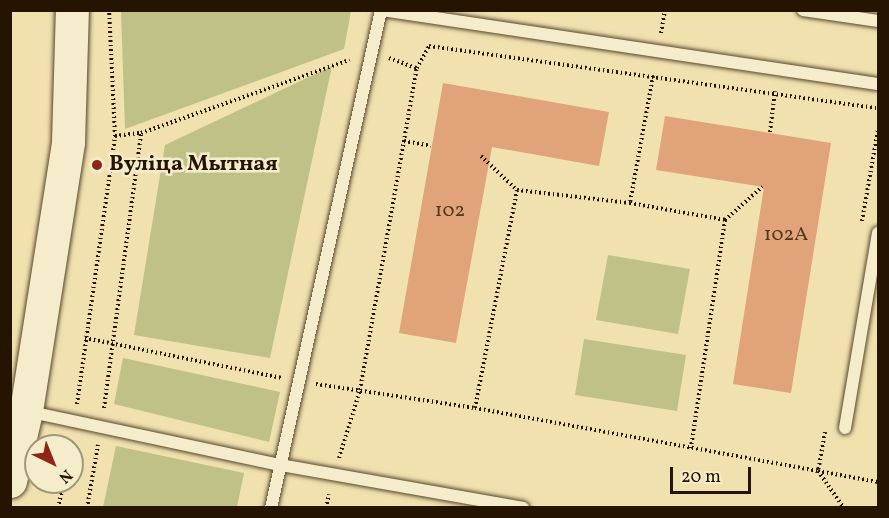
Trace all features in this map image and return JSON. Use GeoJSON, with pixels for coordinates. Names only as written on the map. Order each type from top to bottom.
{"type":"FeatureCollection","features":[{"type":"Feature","properties":{"kind":"main road"},"geometry":{"type":"LineString","coordinates":[[10,481],[26,411],[68,142],[72,10]]}},
{"type":"Feature","properties":{"kind":"lane"},"geometry":{"type":"LineString","coordinates":[[271,507],[301,381],[382,10],[879,84]]}},
{"type":"Feature","properties":{"kind":"lane"},"geometry":{"type":"LineString","coordinates":[[803,10],[879,21]]}},
{"type":"Feature","properties":{"kind":"lane"},"geometry":{"type":"LineString","coordinates":[[845,428],[879,233]]}},
{"type":"Feature","properties":{"kind":"lane"},"geometry":{"type":"LineString","coordinates":[[26,411],[280,465],[523,507]]}},
{"type":"Feature","properties":{"kind":"path"},"geometry":{"type":"LineString","coordinates":[[75,421],[115,136],[109,10]]}},
{"type":"Feature","properties":{"kind":"path"},"geometry":{"type":"LineString","coordinates":[[326,507],[360,390],[417,68],[429,46],[879,108]]}},
{"type":"Feature","properties":{"kind":"path"},"geometry":{"type":"LineString","coordinates":[[115,136],[141,133],[372,52],[417,68]]}},
{"type":"Feature","properties":{"kind":"path"},"geometry":{"type":"LineString","coordinates":[[770,132],[777,69]]}},
{"type":"Feature","properties":{"kind":"path"},"geometry":{"type":"LineString","coordinates":[[630,203],[653,77]]}},
{"type":"Feature","properties":{"kind":"path"},"geometry":{"type":"LineString","coordinates":[[87,507],[101,427],[141,133]]}},
{"type":"Feature","properties":{"kind":"path"},"geometry":{"type":"LineString","coordinates":[[404,141],[431,147]]}},
{"type":"Feature","properties":{"kind":"path"},"geometry":{"type":"LineString","coordinates":[[481,156],[517,190],[630,203],[725,220]]}},
{"type":"Feature","properties":{"kind":"path"},"geometry":{"type":"LineString","coordinates":[[691,448],[725,220],[762,187]]}},
{"type":"Feature","properties":{"kind":"path"},"geometry":{"type":"LineString","coordinates":[[474,408],[517,190]]}},
{"type":"Feature","properties":{"kind":"path"},"geometry":{"type":"LineString","coordinates":[[85,338],[301,381],[474,408],[879,482]]}},
{"type":"Feature","properties":{"kind":"path"},"geometry":{"type":"LineString","coordinates":[[818,471],[844,507]]}},
{"type":"Feature","properties":{"kind":"green space"},"geometry":{"type":"Polygon","coordinates":[[[121,10],[351,11],[344,49],[125,129],[121,10]]]}},
{"type":"Feature","properties":{"kind":"green space"},"geometry":{"type":"Polygon","coordinates":[[[332,66],[270,358],[134,335],[165,145],[332,66]]]}},
{"type":"Feature","properties":{"kind":"green space"},"geometry":{"type":"Polygon","coordinates":[[[608,255],[690,269],[678,334],[596,320],[608,255]]]}},
{"type":"Feature","properties":{"kind":"green space"},"geometry":{"type":"Polygon","coordinates":[[[584,339],[686,355],[677,411],[575,395],[584,339]]]}},
{"type":"Feature","properties":{"kind":"green space"},"geometry":{"type":"Polygon","coordinates":[[[123,358],[280,392],[269,442],[114,404],[123,358]]]}},
{"type":"Feature","properties":{"kind":"green space"},"geometry":{"type":"Polygon","coordinates":[[[116,446],[244,473],[237,507],[103,507],[116,446]]]}},
{"type":"Feature","properties":{"kind":"building"},"geometry":{"type":"Polygon","coordinates":[[[443,83],[609,112],[599,166],[492,147],[456,343],[399,333],[443,83]]]}},
{"type":"Feature","properties":{"kind":"building"},"geometry":{"type":"Polygon","coordinates":[[[665,116],[831,143],[791,393],[733,384],[764,187],[656,170],[665,116]]]}},
{"type":"Feature","properties":{"kind":"place","name":"Вуліца Мытная"},"geometry":{"type":"Point","coordinates":[97,165]}}]}
